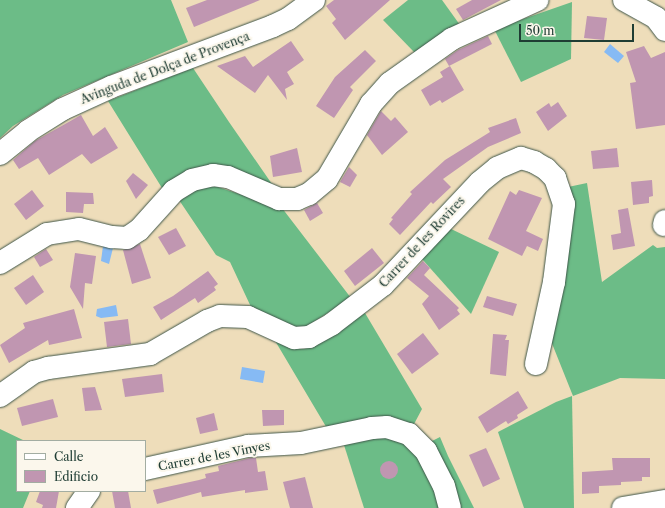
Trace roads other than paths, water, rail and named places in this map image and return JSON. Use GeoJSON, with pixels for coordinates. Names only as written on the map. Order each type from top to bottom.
{"type":"FeatureCollection","features":[{"type":"Feature","properties":{"kind":"street","name":"Avinguda de Dolça de Provença"},"geometry":{"type":"LineString","coordinates":[[0,154],[28,131],[63,109],[117,84],[273,26],[288,19],[314,0]]}},
{"type":"Feature","properties":{"kind":"street"},"geometry":{"type":"LineString","coordinates":[[0,263],[48,234],[80,230],[112,238],[127,238],[139,230],[174,190],[192,180],[213,175],[228,177],[280,199],[297,199],[309,194],[327,179],[370,104],[390,83],[452,39],[536,0]]}},
{"type":"Feature","properties":{"kind":"street"},"geometry":{"type":"LineString","coordinates":[[624,0],[656,18],[665,30]]}},
{"type":"Feature","properties":{"kind":"street","name":"Carrer de les Rovires"},"geometry":{"type":"LineString","coordinates":[[0,396],[34,372],[48,368],[150,354],[207,321],[220,316],[248,317],[294,338],[309,337],[332,324],[383,285],[480,182],[497,168],[521,158],[534,162],[546,169],[555,178],[564,204],[554,282],[536,364]]}},
{"type":"Feature","properties":{"kind":"street","name":"Carrer de les Vinyes"},"geometry":{"type":"LineString","coordinates":[[146,469],[248,446],[301,444],[372,428],[387,427],[409,434],[426,451],[444,486],[450,508]]}},
{"type":"Feature","properties":{"kind":"street"},"geometry":{"type":"LineString","coordinates":[[77,508],[88,492]]}},
{"type":"Feature","properties":{"kind":"street"},"geometry":{"type":"LineString","coordinates":[[623,508],[665,501]]}},
{"type":"Feature","properties":{"kind":"water"},"geometry":{"type":"Polygon","coordinates":[[[610,44],[624,56],[618,63],[604,52],[610,44]]]}},
{"type":"Feature","properties":{"kind":"water"},"geometry":{"type":"Polygon","coordinates":[[[103,246],[113,248],[109,264],[101,261],[103,246]]]}},
{"type":"Feature","properties":{"kind":"water"},"geometry":{"type":"Polygon","coordinates":[[[116,305],[118,316],[101,318],[96,316],[97,309],[116,305]]]}},
{"type":"Feature","properties":{"kind":"water"},"geometry":{"type":"Polygon","coordinates":[[[242,367],[265,371],[263,383],[240,379],[242,367]]]}}]}
